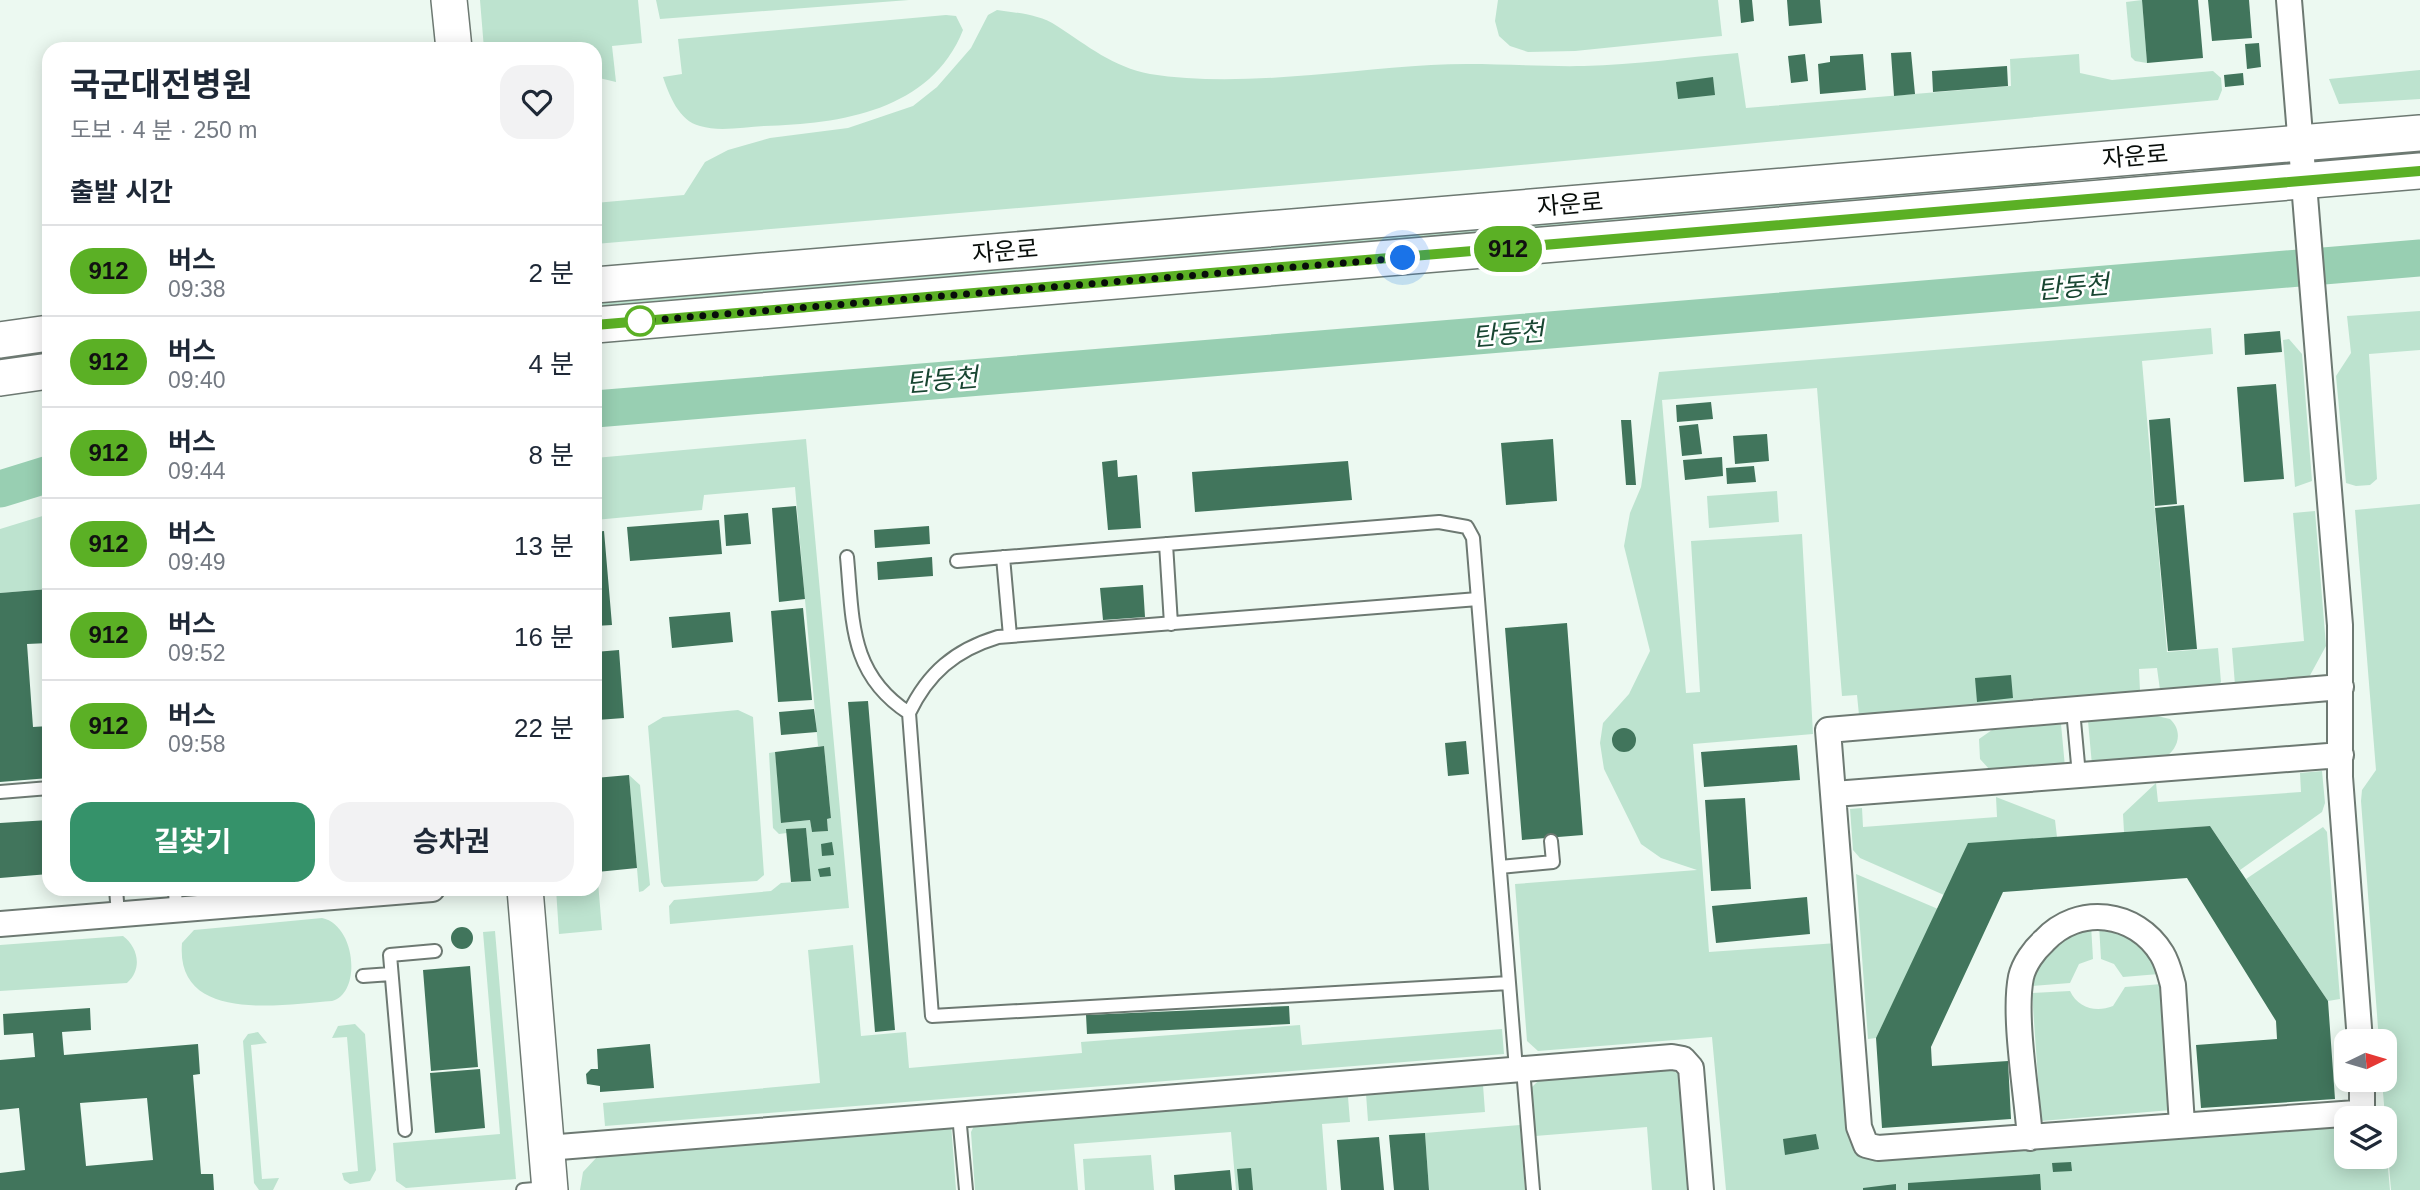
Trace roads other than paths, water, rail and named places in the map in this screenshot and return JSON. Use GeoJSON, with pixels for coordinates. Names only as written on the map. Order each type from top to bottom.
{"type":"FeatureCollection","features":[{"type":"Feature","properties":{"kind":"street"},"geometry":{"type":"LineString","coordinates":[[450,0],[453,42]]}},
{"type":"Feature","properties":{"kind":"street"},"geometry":{"type":"LineString","coordinates":[[2289,0],[2340,625],[2341,755],[2359,1029]]}},
{"type":"Feature","properties":{"kind":"street","name":"자운로"},"geometry":{"type":"LineString","coordinates":[[602,284],[2420,133]]}},
{"type":"Feature","properties":{"kind":"street","name":"자운로"},"geometry":{"type":"LineString","coordinates":[[602,324],[2420,171]]}},
{"type":"Feature","properties":{"kind":"street"},"geometry":{"type":"LineString","coordinates":[[0,340],[42,334]]}},
{"type":"Feature","properties":{"kind":"street"},"geometry":{"type":"LineString","coordinates":[[0,379],[42,372]]}},
{"type":"Feature","properties":{"kind":"street"},"geometry":{"type":"LineString","coordinates":[[2341,687],[1828,730],[1861,1137],[1866,1145],[1878,1148],[2356,1113],[2362,1106],[2362,1092]]}},
{"type":"Feature","properties":{"kind":"street"},"geometry":{"type":"LineString","coordinates":[[1834,794],[2341,755]]}},
{"type":"Feature","properties":{"kind":"street"},"geometry":{"type":"LineString","coordinates":[[0,924],[118,914],[176,899],[256,896]]}},
{"type":"Feature","properties":{"kind":"street"},"geometry":{"type":"LineString","coordinates":[[526,896],[547,1148],[541,1189]]}},
{"type":"Feature","properties":{"kind":"street"},"geometry":{"type":"LineString","coordinates":[[2030,1138],[2019,1009],[2022,975],[2038,946],[2051,933],[2078,918],[2095,916],[2124,921],[2140,930],[2163,954],[2173,985],[2182,1124]]}},
{"type":"Feature","properties":{"kind":"street"},"geometry":{"type":"LineString","coordinates":[[547,1148],[1672,1056],[1683,1059],[1691,1068],[1701,1190]]}},
{"type":"Feature","properties":{"kind":"lane"},"geometry":{"type":"LineString","coordinates":[[957,561],[1455,523],[1467,527],[1473,538],[1509,983],[1534,1190]]}},
{"type":"Feature","properties":{"kind":"lane"},"geometry":{"type":"LineString","coordinates":[[1166,544],[1171,624]]}},
{"type":"Feature","properties":{"kind":"lane"},"geometry":{"type":"LineString","coordinates":[[847,557],[855,639],[861,660],[883,692],[909,713]]}},
{"type":"Feature","properties":{"kind":"lane"},"geometry":{"type":"LineString","coordinates":[[1003,557],[1010,636]]}},
{"type":"Feature","properties":{"kind":"lane"},"geometry":{"type":"LineString","coordinates":[[1478,600],[1010,636],[982,642],[949,659],[920,690],[909,713],[932,1016],[1509,983]]}},
{"type":"Feature","properties":{"kind":"lane"},"geometry":{"type":"LineString","coordinates":[[2073,710],[2078,775]]}},
{"type":"Feature","properties":{"kind":"lane"},"geometry":{"type":"LineString","coordinates":[[0,792],[42,789]]}},
{"type":"Feature","properties":{"kind":"lane"},"geometry":{"type":"LineString","coordinates":[[1500,867],[1553,862],[1551,841]]}},
{"type":"Feature","properties":{"kind":"lane"},"geometry":{"type":"LineString","coordinates":[[117,896],[118,914]]}},
{"type":"Feature","properties":{"kind":"lane"},"geometry":{"type":"LineString","coordinates":[[405,1130],[390,955],[435,951]]}},
{"type":"Feature","properties":{"kind":"lane"},"geometry":{"type":"LineString","coordinates":[[363,976],[391,974]]}},
{"type":"Feature","properties":{"kind":"lane"},"geometry":{"type":"LineString","coordinates":[[959,1115],[966,1190]]}},
{"type":"Feature","properties":{"kind":"waterway","name":"탄동천"},"geometry":{"type":"LineString","coordinates":[[602,408],[2420,258]]}},
{"type":"Feature","properties":{"kind":"waterway","name":"탄동천"},"geometry":{"type":"LineString","coordinates":[[0,489],[42,476]]}}]}
